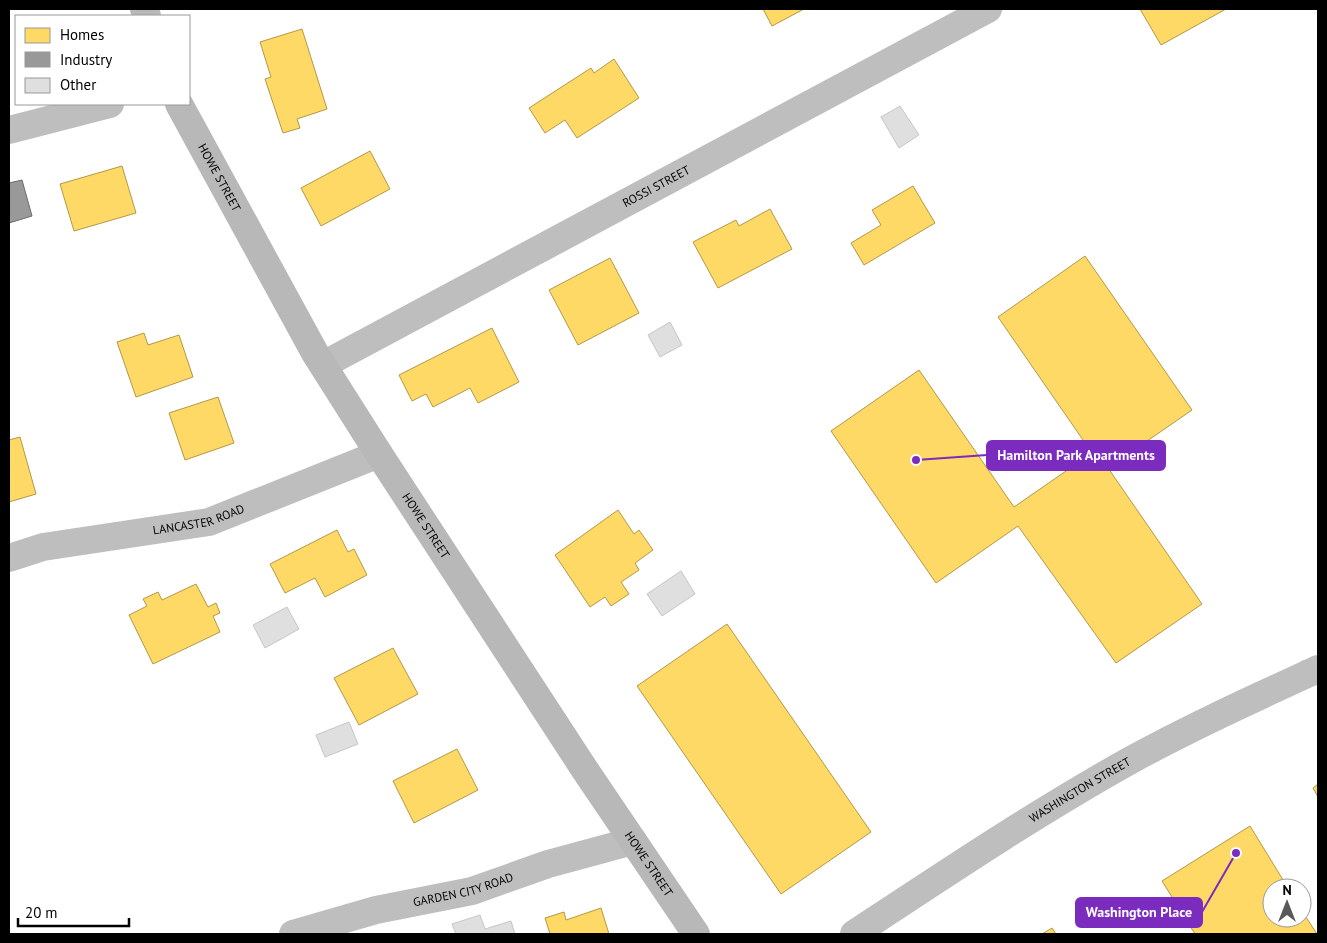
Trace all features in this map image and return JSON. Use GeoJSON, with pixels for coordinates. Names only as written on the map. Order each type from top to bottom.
{"type":"FeatureCollection","features":[{"type":"Feature","properties":{"kind":"main road","name":"HOWE STREET"},"geometry":{"type":"LineString","coordinates":[[180,105],[323,365],[379,454],[696,934]]}},
{"type":"Feature","properties":{"kind":"street","name":"ROSSI STREET"},"geometry":{"type":"LineString","coordinates":[[323,365],[988,9]]}},
{"type":"Feature","properties":{"kind":"street"},"geometry":{"type":"LineString","coordinates":[[9,130],[106,105]]}},
{"type":"Feature","properties":{"kind":"street","name":"LANCASTER ROAD"},"geometry":{"type":"LineString","coordinates":[[9,558],[43,547],[209,522],[379,454]]}},
{"type":"Feature","properties":{"kind":"street","name":"WASHINGTON STREET"},"geometry":{"type":"LineString","coordinates":[[854,934],[1047,810],[1131,760],[1209,720],[1318,669]]}},
{"type":"Feature","properties":{"kind":"street","name":"GARDEN CITY ROAD"},"geometry":{"type":"LineString","coordinates":[[293,934],[376,910],[472,891],[548,864],[633,841]]}},
{"type":"Feature","properties":{"kind":"building: Homes"},"geometry":{"type":"Polygon","coordinates":[[[763,9],[804,9],[772,26],[763,9]]]}},
{"type":"Feature","properties":{"kind":"building: Homes"},"geometry":{"type":"Polygon","coordinates":[[[1140,9],[1226,9],[1161,45],[1140,9]]]}},
{"type":"Feature","properties":{"kind":"building: Homes"},"geometry":{"type":"Polygon","coordinates":[[[302,29],[327,109],[297,119],[300,128],[283,133],[265,79],[271,77],[260,42],[302,29]]]}},
{"type":"Feature","properties":{"kind":"building: Homes"},"geometry":{"type":"Polygon","coordinates":[[[614,59],[639,98],[577,138],[565,120],[545,133],[529,108],[591,68],[594,73],[614,59]]]}},
{"type":"Feature","properties":{"kind":"building: Homes"},"geometry":{"type":"Polygon","coordinates":[[[370,151],[390,189],[321,226],[301,188],[370,151]]]}},
{"type":"Feature","properties":{"kind":"building: Homes"},"geometry":{"type":"Polygon","coordinates":[[[122,166],[136,213],[74,231],[60,184],[122,166]]]}},
{"type":"Feature","properties":{"kind":"building: Homes"},"geometry":{"type":"Polygon","coordinates":[[[913,186],[935,223],[864,265],[851,243],[881,225],[872,210],[913,186]]]}},
{"type":"Feature","properties":{"kind":"building: Homes"},"geometry":{"type":"Polygon","coordinates":[[[770,209],[792,249],[718,288],[693,242],[736,220],[739,226],[770,209]]]}},
{"type":"Feature","properties":{"kind":"building: Homes"},"geometry":{"type":"Polygon","coordinates":[[[1085,256],[1192,410],[1108,468],[1202,604],[1116,663],[1018,526],[936,583],[831,431],[919,370],[1014,507],[1092,453],[998,317],[1085,256]]]}},
{"type":"Feature","properties":{"kind":"building: Homes"},"geometry":{"type":"Polygon","coordinates":[[[610,258],[639,313],[578,345],[549,290],[610,258]]]}},
{"type":"Feature","properties":{"kind":"building: Homes"},"geometry":{"type":"Polygon","coordinates":[[[492,328],[519,382],[478,403],[470,388],[433,407],[426,394],[412,401],[399,375],[492,328]]]}},
{"type":"Feature","properties":{"kind":"building: Homes"},"geometry":{"type":"Polygon","coordinates":[[[144,333],[148,345],[179,335],[193,377],[136,397],[117,342],[144,333]]]}},
{"type":"Feature","properties":{"kind":"building: Homes"},"geometry":{"type":"Polygon","coordinates":[[[218,397],[234,443],[185,460],[169,413],[218,397]]]}},
{"type":"Feature","properties":{"kind":"building: Homes"},"geometry":{"type":"Polygon","coordinates":[[[20,437],[36,494],[9,502],[9,440],[20,437]]]}},
{"type":"Feature","properties":{"kind":"building: Homes"},"geometry":{"type":"Polygon","coordinates":[[[618,510],[634,534],[639,530],[653,550],[635,563],[639,570],[621,582],[629,594],[611,606],[605,597],[590,607],[555,555],[618,510]]]}},
{"type":"Feature","properties":{"kind":"building: Homes"},"geometry":{"type":"Polygon","coordinates":[[[337,530],[348,552],[354,549],[367,575],[325,597],[315,578],[285,593],[270,564],[337,530]]]}},
{"type":"Feature","properties":{"kind":"building: Homes"},"geometry":{"type":"Polygon","coordinates":[[[196,584],[208,607],[216,603],[220,613],[213,616],[220,632],[153,664],[129,615],[147,606],[143,599],[158,592],[162,600],[196,584]]]}},
{"type":"Feature","properties":{"kind":"building: Homes"},"geometry":{"type":"Polygon","coordinates":[[[727,624],[871,832],[781,894],[637,686],[727,624]]]}},
{"type":"Feature","properties":{"kind":"building: Homes"},"geometry":{"type":"Polygon","coordinates":[[[393,648],[418,694],[359,725],[334,678],[393,648]]]}},
{"type":"Feature","properties":{"kind":"building: Homes"},"geometry":{"type":"Polygon","coordinates":[[[457,749],[478,790],[414,823],[393,781],[457,749]]]}},
{"type":"Feature","properties":{"kind":"building: Homes"},"geometry":{"type":"Polygon","coordinates":[[[1318,784],[1318,797],[1313,788],[1318,784]]]}},
{"type":"Feature","properties":{"kind":"building: Homes"},"geometry":{"type":"Polygon","coordinates":[[[1250,826],[1282,878],[1262,878],[1262,928],[1312,928],[1312,926],[1317,934],[1195,934],[1162,881],[1250,826]]]}},
{"type":"Feature","properties":{"kind":"building: Homes"},"geometry":{"type":"Polygon","coordinates":[[[601,908],[609,934],[550,934],[545,918],[564,912],[566,920],[601,908]]]}},
{"type":"Feature","properties":{"kind":"building: Homes"},"geometry":{"type":"Polygon","coordinates":[[[1052,928],[1056,934],[1042,934],[1052,928]]]}},
{"type":"Feature","properties":{"kind":"building: Industry"},"geometry":{"type":"Polygon","coordinates":[[[22,180],[32,216],[9,223],[9,183],[22,180]]]}},
{"type":"Feature","properties":{"kind":"building: Other"},"geometry":{"type":"Polygon","coordinates":[[[900,106],[919,135],[899,148],[881,117],[900,106]]]}},
{"type":"Feature","properties":{"kind":"building: Other"},"geometry":{"type":"Polygon","coordinates":[[[670,322],[682,345],[660,357],[648,335],[670,322]]]}},
{"type":"Feature","properties":{"kind":"building: Other"},"geometry":{"type":"Polygon","coordinates":[[[681,571],[695,594],[662,616],[647,594],[681,571]]]}},
{"type":"Feature","properties":{"kind":"building: Other"},"geometry":{"type":"Polygon","coordinates":[[[287,607],[299,629],[265,648],[253,625],[287,607]]]}},
{"type":"Feature","properties":{"kind":"building: Other"},"geometry":{"type":"Polygon","coordinates":[[[349,722],[358,744],[325,757],[316,735],[349,722]]]}},
{"type":"Feature","properties":{"kind":"building: Other"},"geometry":{"type":"Polygon","coordinates":[[[480,915],[485,929],[511,921],[515,934],[456,934],[452,924],[480,915]]]}},
{"type":"Feature","properties":{"kind":"place","name":"Hamilton Park Apartments"},"geometry":{"type":"Point","coordinates":[916,460]}},
{"type":"Feature","properties":{"kind":"place","name":"Washington Place"},"geometry":{"type":"Point","coordinates":[1236,853]}}]}
